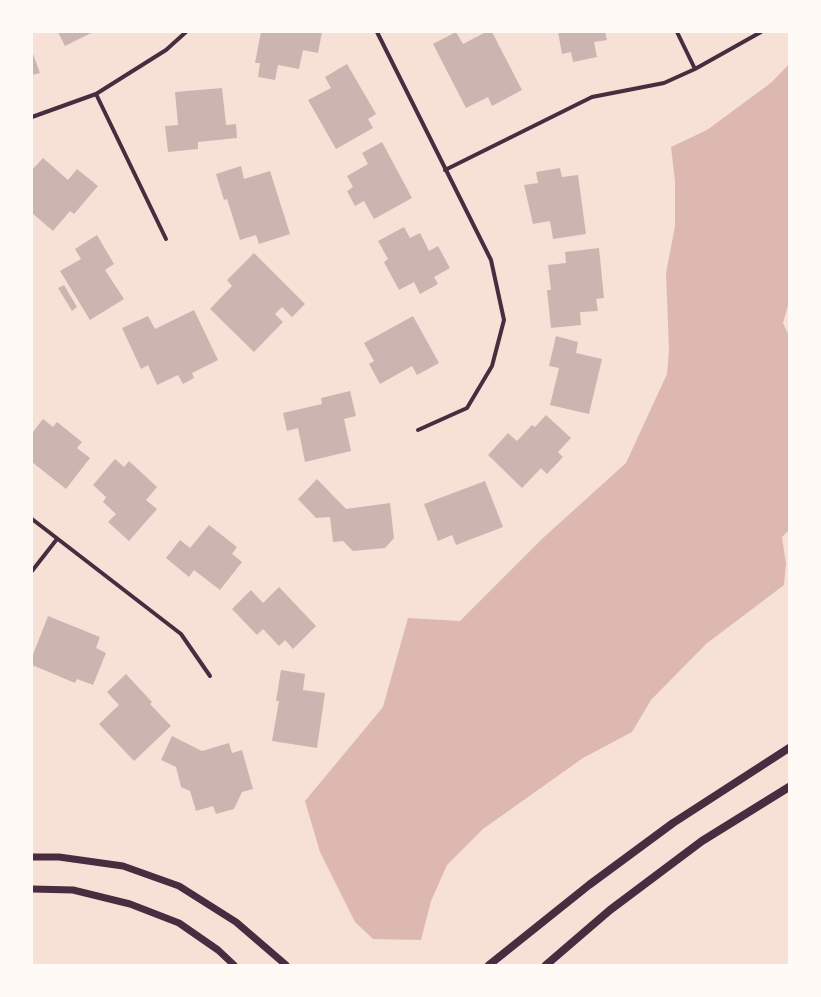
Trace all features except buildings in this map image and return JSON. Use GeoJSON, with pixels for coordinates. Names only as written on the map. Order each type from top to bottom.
{"type":"FeatureCollection","features":[{"type":"Feature","properties":{"kind":"main road"},"geometry":{"type":"LineString","coordinates":[[489,965],[589,885],[673,823],[789,748]]}},
{"type":"Feature","properties":{"kind":"main road"},"geometry":{"type":"LineString","coordinates":[[546,965],[610,910],[702,841],[789,787]]}},
{"type":"Feature","properties":{"kind":"street"},"geometry":{"type":"LineString","coordinates":[[32,117],[96,94],[166,50],[186,32]]}},
{"type":"Feature","properties":{"kind":"street"},"geometry":{"type":"LineString","coordinates":[[377,32],[491,260],[504,320],[492,366],[468,408],[418,430]]}},
{"type":"Feature","properties":{"kind":"street"},"geometry":{"type":"LineString","coordinates":[[677,32],[695,69]]}},
{"type":"Feature","properties":{"kind":"street"},"geometry":{"type":"LineString","coordinates":[[445,170],[592,97],[664,83],[695,69],[761,32]]}},
{"type":"Feature","properties":{"kind":"street"},"geometry":{"type":"LineString","coordinates":[[96,94],[166,239]]}},
{"type":"Feature","properties":{"kind":"street"},"geometry":{"type":"LineString","coordinates":[[32,519],[181,634],[210,676]]}},
{"type":"Feature","properties":{"kind":"street"},"geometry":{"type":"LineString","coordinates":[[32,571],[57,539]]}},
{"type":"Feature","properties":{"kind":"street"},"geometry":{"type":"LineString","coordinates":[[32,857],[59,857],[123,866],[179,886],[236,922],[286,965]]}},
{"type":"Feature","properties":{"kind":"street"},"geometry":{"type":"LineString","coordinates":[[32,888],[73,890],[130,904],[179,923],[218,950],[234,965]]}},
{"type":"Feature","properties":{"kind":"shaded area"},"geometry":{"type":"Polygon","coordinates":[[[789,64],[789,302],[783,323],[789,336],[789,530],[782,537],[786,564],[784,585],[706,644],[651,700],[632,732],[583,758],[483,829],[447,865],[431,901],[421,940],[373,939],[355,922],[320,852],[305,801],[383,707],[408,618],[460,621],[543,538],[626,463],[667,374],[669,350],[666,273],[675,226],[675,181],[671,147],[707,130],[772,82],[789,64]]]}}]}
